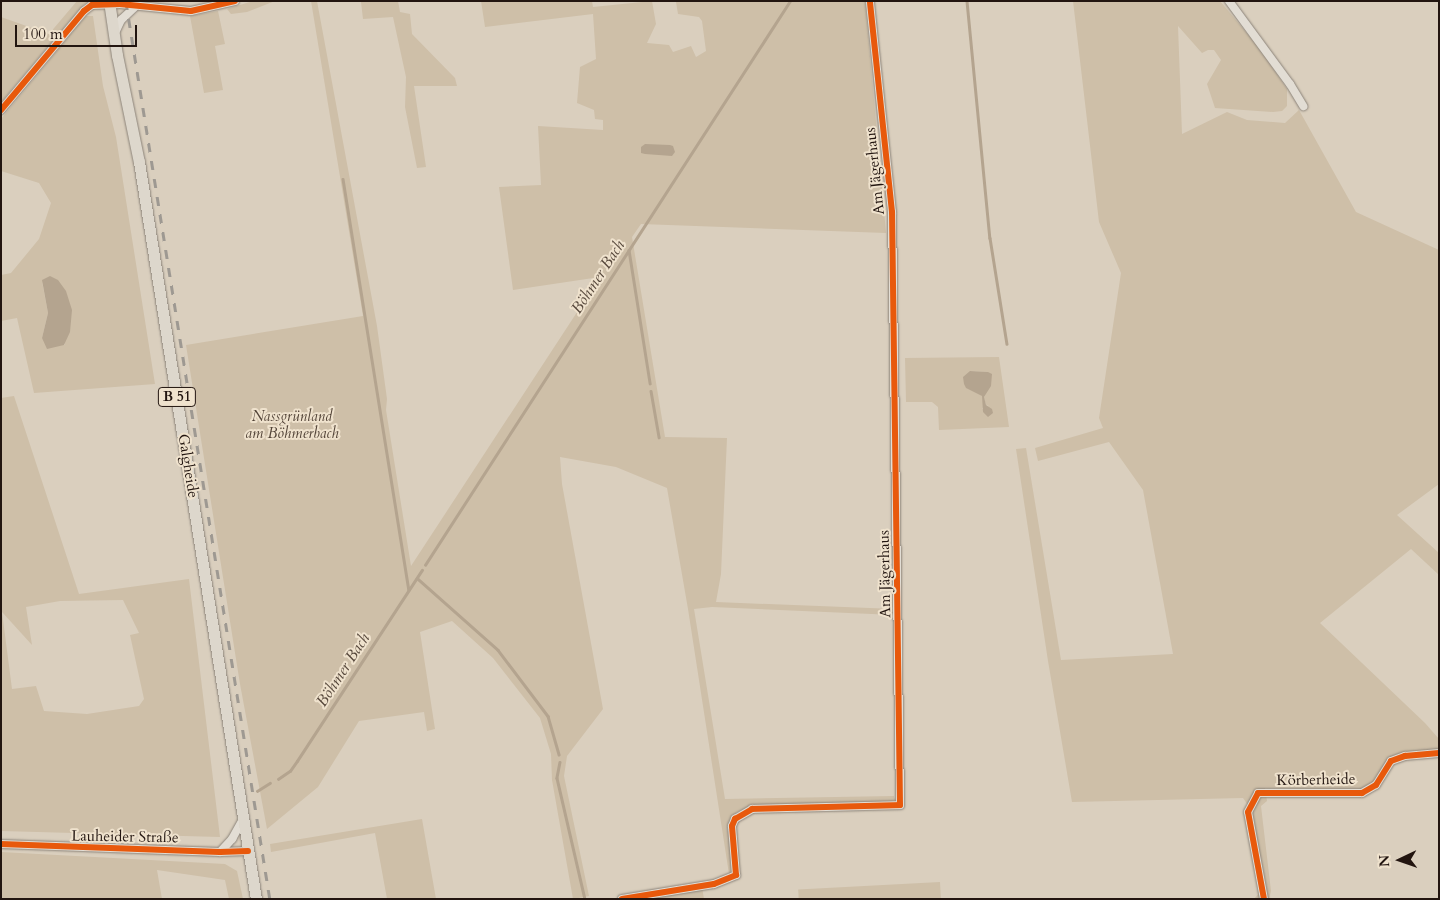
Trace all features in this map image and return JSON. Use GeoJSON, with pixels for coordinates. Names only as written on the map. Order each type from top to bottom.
{"type":"FeatureCollection","features":[{"type":"Feature","properties":{"kind":"main road","name":"Galgheide"},"geometry":{"type":"LineString","coordinates":[[109,3],[114,37],[140,162],[256,899]]}},
{"type":"Feature","properties":{"kind":"street"},"geometry":{"type":"LineString","coordinates":[[1,110],[84,11],[92,5],[109,3],[190,11],[235,1]]}},
{"type":"Feature","properties":{"kind":"street","name":"Am Jägerhaus"},"geometry":{"type":"LineString","coordinates":[[622,899],[714,884],[736,875],[732,826],[735,818],[752,809],[900,805],[892,212],[870,1]]}},
{"type":"Feature","properties":{"kind":"street"},"geometry":{"type":"LineString","coordinates":[[1229,1],[1290,84],[1302,106]]}},
{"type":"Feature","properties":{"kind":"street"},"geometry":{"type":"LineString","coordinates":[[114,37],[121,20],[136,6]]}},
{"type":"Feature","properties":{"kind":"street","name":"Körberheide"},"geometry":{"type":"LineString","coordinates":[[1264,899],[1248,812],[1258,793],[1362,793],[1376,785],[1391,761],[1405,756],[1439,753]]}},
{"type":"Feature","properties":{"kind":"street"},"geometry":{"type":"LineString","coordinates":[[220,852],[232,839],[243,818]]}},
{"type":"Feature","properties":{"kind":"street","name":"Lauheider Straße"},"geometry":{"type":"LineString","coordinates":[[1,844],[220,852],[248,851]]}},
{"type":"Feature","properties":{"kind":"green space"},"geometry":{"type":"Polygon","coordinates":[[[77,1],[90,1],[83,5],[1,102],[1,17],[49,34],[77,1]]]}},
{"type":"Feature","properties":{"kind":"green space"},"geometry":{"type":"Polygon","coordinates":[[[253,1],[275,1],[247,12],[231,14],[227,9],[253,1]]]}},
{"type":"Feature","properties":{"kind":"green space","name":"Nassgrünland am Böhmerbach"},"geometry":{"type":"Polygon","coordinates":[[[311,1],[317,1],[377,326],[387,399],[386,410],[411,566],[600,277],[513,290],[499,187],[541,185],[538,126],[603,130],[603,120],[595,119],[594,110],[577,103],[580,67],[596,59],[593,14],[485,27],[481,1],[592,1],[593,7],[652,1],[656,24],[647,43],[669,45],[673,52],[691,46],[696,57],[706,51],[702,21],[699,17],[678,14],[676,2],[865,1],[886,233],[641,224],[632,237],[665,437],[727,438],[721,574],[716,602],[895,609],[895,615],[712,607],[694,609],[725,799],[894,796],[895,800],[885,804],[753,806],[739,811],[731,816],[727,826],[733,868],[729,874],[688,609],[667,488],[616,467],[560,457],[562,484],[603,709],[567,756],[564,776],[589,896],[573,899],[552,780],[551,754],[540,718],[493,658],[452,621],[420,632],[435,729],[427,731],[424,712],[359,721],[318,787],[267,829],[240,684],[186,345],[363,316],[311,1]]]}},
{"type":"Feature","properties":{"kind":"green space"},"geometry":{"type":"Polygon","coordinates":[[[398,1],[400,12],[410,14],[412,34],[455,78],[457,86],[414,86],[426,167],[417,168],[405,107],[406,77],[393,17],[363,19],[361,2],[398,1]]]}},
{"type":"Feature","properties":{"kind":"green space"},"geometry":{"type":"Polygon","coordinates":[[[1073,1],[1220,1],[1260,49],[1287,89],[1287,106],[1282,111],[1273,112],[1215,108],[1207,84],[1221,60],[1214,50],[1202,53],[1178,26],[1182,134],[1227,112],[1247,120],[1285,123],[1299,110],[1356,212],[1439,250],[1439,484],[1397,515],[1439,553],[1439,575],[1411,549],[1320,623],[1425,723],[1439,739],[1439,749],[1406,752],[1389,758],[1374,782],[1361,790],[1265,788],[1267,801],[1261,806],[1271,891],[1269,899],[1254,899],[1265,887],[1252,811],[1243,798],[1072,802],[1048,661],[1016,449],[1026,448],[1061,660],[1173,654],[1143,490],[1109,442],[1038,461],[1035,448],[1103,428],[1099,418],[1121,273],[1099,222],[1073,1]]]}},
{"type":"Feature","properties":{"kind":"green space"},"geometry":{"type":"Polygon","coordinates":[[[218,11],[225,44],[215,46],[223,90],[204,93],[190,16],[218,11]]]}},
{"type":"Feature","properties":{"kind":"green space"},"geometry":{"type":"Polygon","coordinates":[[[86,16],[93,16],[103,86],[116,137],[155,384],[34,393],[17,318],[1,321],[1,275],[11,273],[39,239],[51,203],[39,183],[1,171],[1,119],[86,16]],[[42,281],[48,313],[42,338],[65,345],[42,281]]]}},
{"type":"Feature","properties":{"kind":"green space"},"geometry":{"type":"Polygon","coordinates":[[[999,357],[1009,427],[939,430],[938,407],[932,402],[906,402],[905,358],[999,357]],[[970,371],[982,396],[984,406],[982,409],[989,406],[986,405],[984,398],[988,372],[970,371]]]}},
{"type":"Feature","properties":{"kind":"green space"},"geometry":{"type":"Polygon","coordinates":[[[14,396],[79,594],[189,579],[220,837],[1,831],[1,398],[14,396]],[[123,600],[60,601],[26,607],[32,645],[2,612],[12,689],[36,686],[44,711],[87,714],[139,706],[144,699],[130,635],[139,633],[123,600]]]}},
{"type":"Feature","properties":{"kind":"green space"},"geometry":{"type":"Polygon","coordinates":[[[422,819],[436,899],[387,899],[375,833],[271,852],[270,844],[422,819]]]}},
{"type":"Feature","properties":{"kind":"green space"},"geometry":{"type":"Polygon","coordinates":[[[1,852],[225,864],[237,871],[243,899],[229,899],[225,880],[157,870],[162,899],[1,899],[1,852]]]}},
{"type":"Feature","properties":{"kind":"green space"},"geometry":{"type":"Polygon","coordinates":[[[940,882],[941,899],[799,899],[798,889],[940,882]]]}},
{"type":"Feature","properties":{"kind":"green space"},"geometry":{"type":"Polygon","coordinates":[[[702,887],[704,899],[635,899],[702,887]]]}},
{"type":"Feature","properties":{"kind":"shaded area"},"geometry":{"type":"Polygon","coordinates":[[[645,144],[670,145],[673,146],[675,152],[672,156],[641,153],[641,147],[645,144]]]}},
{"type":"Feature","properties":{"kind":"shaded area"},"geometry":{"type":"Polygon","coordinates":[[[50,276],[58,280],[66,291],[72,310],[70,332],[64,345],[47,349],[42,338],[48,313],[42,280],[50,276]]]}},
{"type":"Feature","properties":{"kind":"shaded area"},"geometry":{"type":"Polygon","coordinates":[[[970,371],[992,374],[991,386],[984,397],[986,405],[992,409],[993,413],[988,417],[983,412],[982,396],[966,388],[964,384],[963,377],[970,371]]]}},
{"type":"Feature","properties":{"kind":"waterway","name":"Böhmer Bach"},"geometry":{"type":"LineString","coordinates":[[425,565],[790,1]]}},
{"type":"Feature","properties":{"kind":"waterway"},"geometry":{"type":"LineString","coordinates":[[967,1],[990,238],[1007,344]]}},
{"type":"Feature","properties":{"kind":"waterway"},"geometry":{"type":"LineString","coordinates":[[343,179],[409,590]]}},
{"type":"Feature","properties":{"kind":"waterway"},"geometry":{"type":"LineString","coordinates":[[629,250],[650,383]]}},
{"type":"Feature","properties":{"kind":"waterway"},"geometry":{"type":"LineString","coordinates":[[651,391],[659,437]]}},
{"type":"Feature","properties":{"kind":"waterway","name":"Böhmer Bach"},"geometry":{"type":"LineString","coordinates":[[278,779],[290,771],[297,761],[422,570]]}},
{"type":"Feature","properties":{"kind":"waterway"},"geometry":{"type":"LineString","coordinates":[[417,578],[498,650],[548,716],[559,754]]}},
{"type":"Feature","properties":{"kind":"waterway"},"geometry":{"type":"LineString","coordinates":[[560,762],[557,778],[585,899]]}},
{"type":"Feature","properties":{"kind":"waterway","name":"Böhmer Bach"},"geometry":{"type":"LineString","coordinates":[[257,791],[270,783]]}},
{"type":"Feature","properties":{"kind":"railway"},"geometry":{"type":"LineString","coordinates":[[126,1],[270,899]]}},
{"type":"Feature","properties":{"kind":"cycle path"},"geometry":{"type":"LineString","coordinates":[[1,110],[84,11],[92,5],[120,4],[191,11],[235,1]]}},
{"type":"Feature","properties":{"kind":"cycle path"},"geometry":{"type":"LineString","coordinates":[[622,899],[714,884],[736,875],[732,826],[735,819],[752,809],[900,805],[892,212],[870,1]]}},
{"type":"Feature","properties":{"kind":"cycle path"},"geometry":{"type":"LineString","coordinates":[[1264,899],[1248,812],[1258,793],[1362,793],[1376,785],[1391,761],[1405,756],[1439,753]]}},
{"type":"Feature","properties":{"kind":"cycle path"},"geometry":{"type":"LineString","coordinates":[[1,844],[220,852],[248,851]]}}]}
